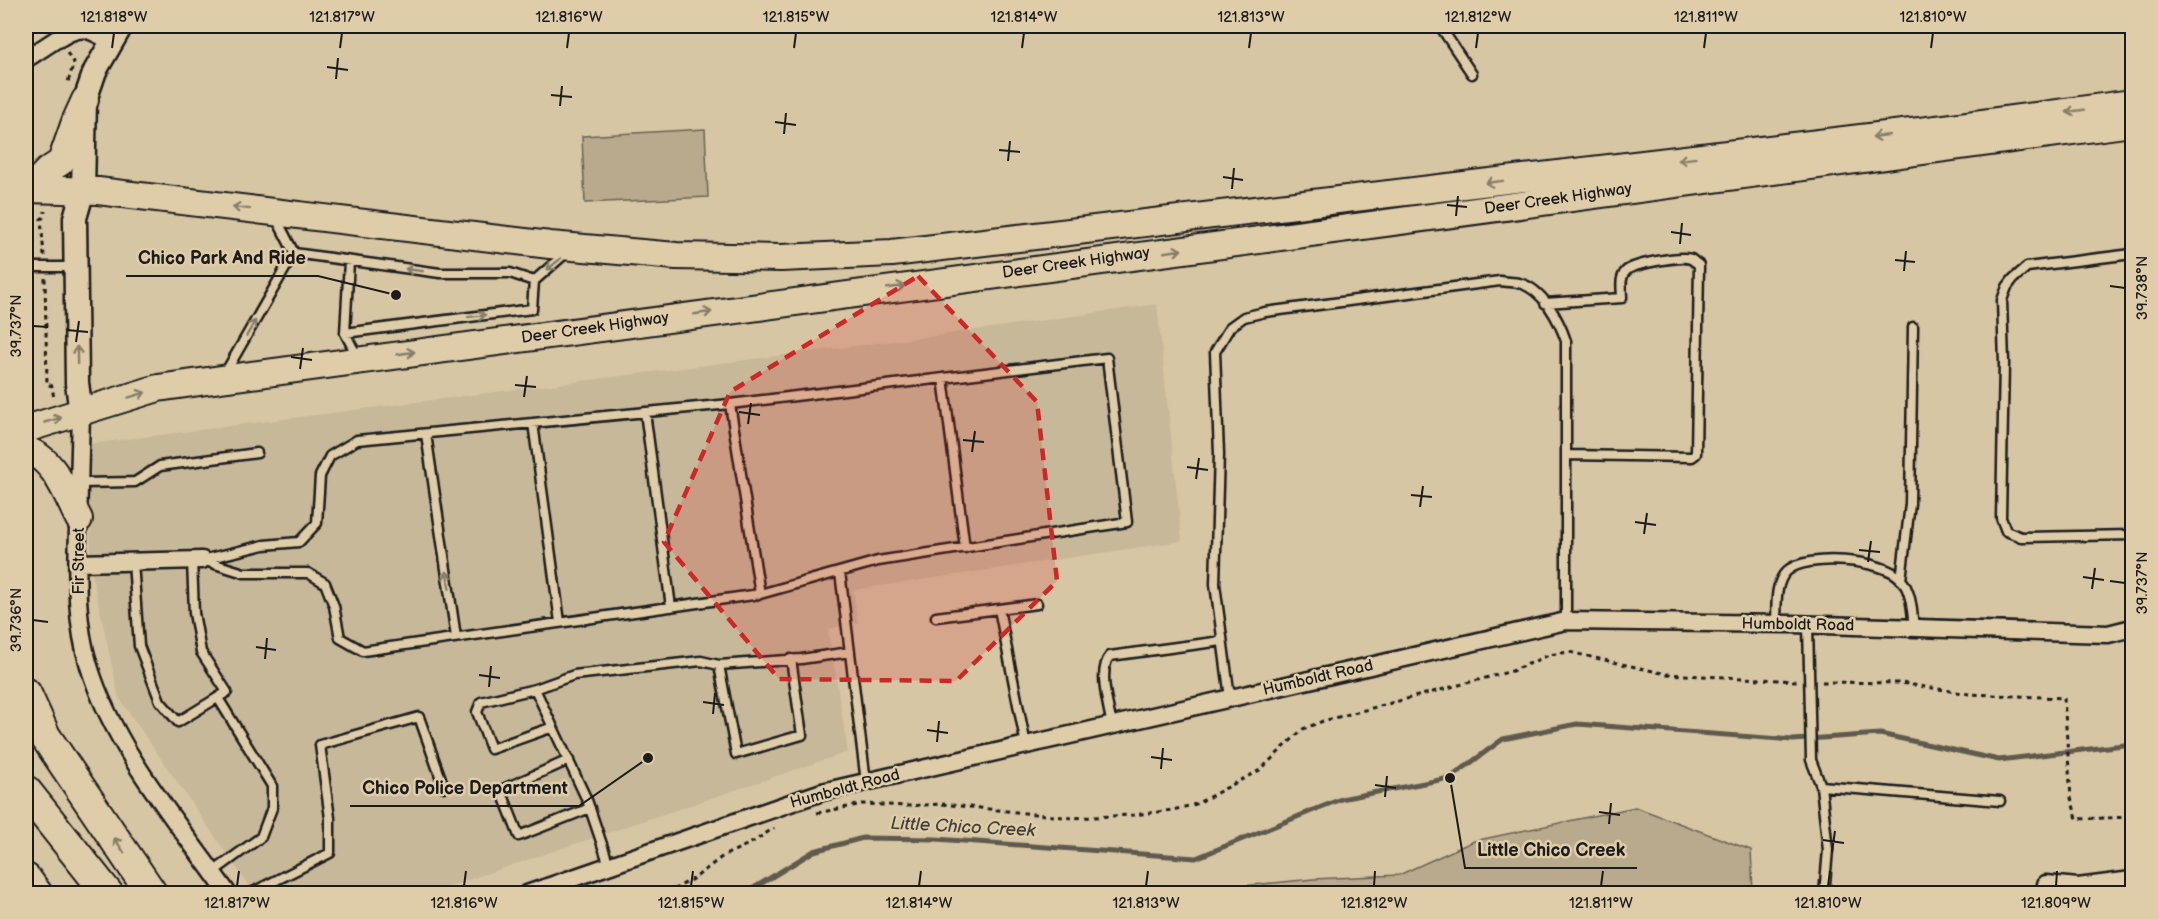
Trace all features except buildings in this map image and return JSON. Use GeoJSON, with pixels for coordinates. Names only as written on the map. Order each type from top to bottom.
{"type":"FeatureCollection","features":[{"type":"Feature","properties":{"kind":"highway"},"geometry":{"type":"LineString","coordinates":[[26,694],[45,736],[152,894]]}},
{"type":"Feature","properties":{"kind":"highway"},"geometry":{"type":"LineString","coordinates":[[26,791],[108,894]]}},
{"type":"Feature","properties":{"kind":"highway"},"geometry":{"type":"LineString","coordinates":[[26,879],[37,894]]}},
{"type":"Feature","properties":{"kind":"main road"},"geometry":{"type":"LineString","coordinates":[[28,189],[47,171],[61,162],[85,100]]}},
{"type":"Feature","properties":{"kind":"main road","name":"Deer Creek Highway"},"geometry":{"type":"LineString","coordinates":[[28,189],[83,190],[574,247],[688,256],[781,258],[892,253],[1946,128],[2133,103]]}},
{"type":"Feature","properties":{"kind":"main road","name":"Deer Creek Highway"},"geometry":{"type":"LineString","coordinates":[[26,429],[158,388],[358,359],[2133,123]]}},
{"type":"Feature","properties":{"kind":"main road"},"geometry":{"type":"LineString","coordinates":[[26,450],[38,454],[54,470],[79,519]]}},
{"type":"Feature","properties":{"kind":"street"},"geometry":{"type":"LineString","coordinates":[[26,59],[72,30],[116,33]]}},
{"type":"Feature","properties":{"kind":"street","name":"Fir Street"},"geometry":{"type":"LineString","coordinates":[[116,33],[95,71],[85,100],[83,190],[75,218],[77,383],[81,413],[77,585],[80,620],[88,665],[119,739],[228,894]]}},
{"type":"Feature","properties":{"kind":"street"},"geometry":{"type":"LineString","coordinates":[[78,563],[197,560]]}},
{"type":"Feature","properties":{"kind":"street","name":"Humboldt Road"},"geometry":{"type":"LineString","coordinates":[[526,894],[822,792],[1566,621],[1808,624],[2108,634],[2133,628]]}},
{"type":"Feature","properties":{"kind":"street"},"geometry":{"type":"LineString","coordinates":[[2046,884],[2078,887],[2133,880]]}},
{"type":"Feature","properties":{"kind":"lane"},"geometry":{"type":"LineString","coordinates":[[1440,26],[1472,74]]}},
{"type":"Feature","properties":{"kind":"lane"},"geometry":{"type":"LineString","coordinates":[[272,212],[294,253]]}},
{"type":"Feature","properties":{"kind":"lane"},"geometry":{"type":"LineString","coordinates":[[345,333],[532,309],[534,281],[574,247]]}},
{"type":"Feature","properties":{"kind":"lane"},"geometry":{"type":"LineString","coordinates":[[294,253],[440,273],[510,273],[534,281]]}},
{"type":"Feature","properties":{"kind":"lane"},"geometry":{"type":"LineString","coordinates":[[221,379],[294,253]]}},
{"type":"Feature","properties":{"kind":"lane"},"geometry":{"type":"LineString","coordinates":[[2133,255],[2027,267],[2007,287],[2002,300],[2004,363],[2001,518],[2006,531],[2021,537],[2133,535]]}},
{"type":"Feature","properties":{"kind":"lane"},"geometry":{"type":"LineString","coordinates":[[1545,303],[1622,298],[1621,279],[1626,270],[1636,265],[1679,258],[1690,259],[1699,265],[1696,454],[1692,457],[1567,455]]}},
{"type":"Feature","properties":{"kind":"lane"},"geometry":{"type":"LineString","coordinates":[[349,261],[345,333],[358,359]]}},
{"type":"Feature","properties":{"kind":"lane"},"geometry":{"type":"LineString","coordinates":[[26,267],[75,267]]}},
{"type":"Feature","properties":{"kind":"lane"},"geometry":{"type":"LineString","coordinates":[[1230,698],[1215,584],[1219,454],[1215,352],[1230,327],[1244,317],[1265,312],[1500,281],[1520,283],[1536,292],[1561,324],[1566,341],[1566,621]]}},
{"type":"Feature","properties":{"kind":"lane"},"geometry":{"type":"LineString","coordinates":[[1901,580],[1910,504],[1913,327]]}},
{"type":"Feature","properties":{"kind":"lane"},"geometry":{"type":"LineString","coordinates":[[1107,358],[1127,522],[878,561],[760,594],[363,651],[340,638],[334,606],[325,583],[308,573],[244,573],[197,560],[264,545],[299,542],[316,523],[320,476],[330,456],[357,440],[730,404],[1107,358]]}},
{"type":"Feature","properties":{"kind":"lane"},"geometry":{"type":"LineString","coordinates":[[943,378],[965,548]]}},
{"type":"Feature","properties":{"kind":"lane"},"geometry":{"type":"LineString","coordinates":[[730,404],[760,594]]}},
{"type":"Feature","properties":{"kind":"lane"},"geometry":{"type":"LineString","coordinates":[[645,412],[671,607]]}},
{"type":"Feature","properties":{"kind":"lane"},"geometry":{"type":"LineString","coordinates":[[532,423],[560,622]]}},
{"type":"Feature","properties":{"kind":"lane"},"geometry":{"type":"LineString","coordinates":[[426,434],[456,637]]}},
{"type":"Feature","properties":{"kind":"lane"},"geometry":{"type":"LineString","coordinates":[[79,483],[135,482],[160,466],[257,453]]}},
{"type":"Feature","properties":{"kind":"lane"},"geometry":{"type":"LineString","coordinates":[[133,562],[139,646],[160,701],[178,722],[227,692],[201,652],[194,613],[197,560]]}},
{"type":"Feature","properties":{"kind":"lane"},"geometry":{"type":"LineString","coordinates":[[1776,624],[1778,586],[1786,571],[1801,562],[1839,561],[1870,563],[1888,569],[1901,580],[1911,600],[1914,628]]}},
{"type":"Feature","properties":{"kind":"lane"},"geometry":{"type":"LineString","coordinates":[[840,572],[866,782]]}},
{"type":"Feature","properties":{"kind":"lane"},"geometry":{"type":"LineString","coordinates":[[936,617],[1037,604]]}},
{"type":"Feature","properties":{"kind":"lane"},"geometry":{"type":"LineString","coordinates":[[999,609],[1026,745]]}},
{"type":"Feature","properties":{"kind":"lane"},"geometry":{"type":"LineString","coordinates":[[1808,624],[1811,760],[1821,786],[1828,850],[1824,894]]}},
{"type":"Feature","properties":{"kind":"lane"},"geometry":{"type":"LineString","coordinates":[[1112,726],[1103,673],[1105,663],[1110,656],[1222,641]]}},
{"type":"Feature","properties":{"kind":"lane"},"geometry":{"type":"LineString","coordinates":[[554,727],[491,749],[477,712],[481,702],[535,689],[574,675],[701,661],[719,664],[850,652]]}},
{"type":"Feature","properties":{"kind":"lane"},"geometry":{"type":"LineString","coordinates":[[719,664],[736,754],[802,735],[791,659]]}},
{"type":"Feature","properties":{"kind":"lane"},"geometry":{"type":"LineString","coordinates":[[535,689],[590,808],[609,865]]}},
{"type":"Feature","properties":{"kind":"lane"},"geometry":{"type":"LineString","coordinates":[[213,873],[261,837],[272,808],[272,786],[218,698]]}},
{"type":"Feature","properties":{"kind":"lane"},"geometry":{"type":"LineString","coordinates":[[249,894],[330,853],[330,818],[320,745],[418,717],[444,787]]}},
{"type":"Feature","properties":{"kind":"lane"},"geometry":{"type":"LineString","coordinates":[[569,760],[501,790],[519,836],[590,808]]}},
{"type":"Feature","properties":{"kind":"lane"},"geometry":{"type":"LineString","coordinates":[[1821,786],[2000,801]]}},
{"type":"Feature","properties":{"kind":"path"},"geometry":{"type":"LineString","coordinates":[[44,218],[41,219],[45,267],[47,384],[52,386]]}},
{"type":"Feature","properties":{"kind":"path"},"geometry":{"type":"LineString","coordinates":[[809,816],[863,804],[908,806],[942,804],[1072,818],[1133,815],[1173,810],[1196,804],[1260,770],[1303,729],[1323,721],[1512,671],[1550,655],[1569,652],[1666,674],[1809,682],[1901,683],[1969,694],[2064,698],[2071,798],[2078,819],[2133,817]]}},
{"type":"Feature","properties":{"kind":"path"},"geometry":{"type":"LineString","coordinates":[[666,894],[696,877],[723,856],[781,826]]}},
{"type":"Feature","properties":{"kind":"highlighted area"},"geometry":{"type":"Polygon","coordinates":[[[918,276],[1037,402],[1057,581],[956,681],[779,679],[664,542],[730,392],[918,276]]]}},
{"type":"Feature","properties":{"kind":"shaded area"},"geometry":{"type":"Polygon","coordinates":[[[705,129],[708,197],[585,203],[582,136],[705,129]]]}},
{"type":"Feature","properties":{"kind":"shaded area"},"geometry":{"type":"Polygon","coordinates":[[[1157,304],[1182,541],[853,590],[858,623],[828,629],[848,752],[429,893],[254,893],[119,698],[91,569],[89,444],[941,335],[1157,304]]]}},
{"type":"Feature","properties":{"kind":"shaded area"},"geometry":{"type":"Polygon","coordinates":[[[1635,807],[1751,850],[1753,893],[1172,893],[1313,879],[1399,875],[1474,841],[1635,807]]]}},
{"type":"Feature","properties":{"kind":"waterway","name":"Little Chico Creek"},"geometry":{"type":"LineString","coordinates":[[744,894],[814,851],[863,838],[936,839],[1196,858],[1341,799],[1450,778],[1503,739],[1577,724],[1793,740],[1880,734],[1999,760],[2132,744]]}},
{"type":"Feature","properties":{"kind":"place","name":"Chico Park And Ride"},"geometry":{"type":"Point","coordinates":[396,295]}},
{"type":"Feature","properties":{"kind":"place","name":"Chico Police Department"},"geometry":{"type":"Point","coordinates":[648,758]}},
{"type":"Feature","properties":{"kind":"place","name":"Little Chico Creek"},"geometry":{"type":"Point","coordinates":[1450,778]}}]}
